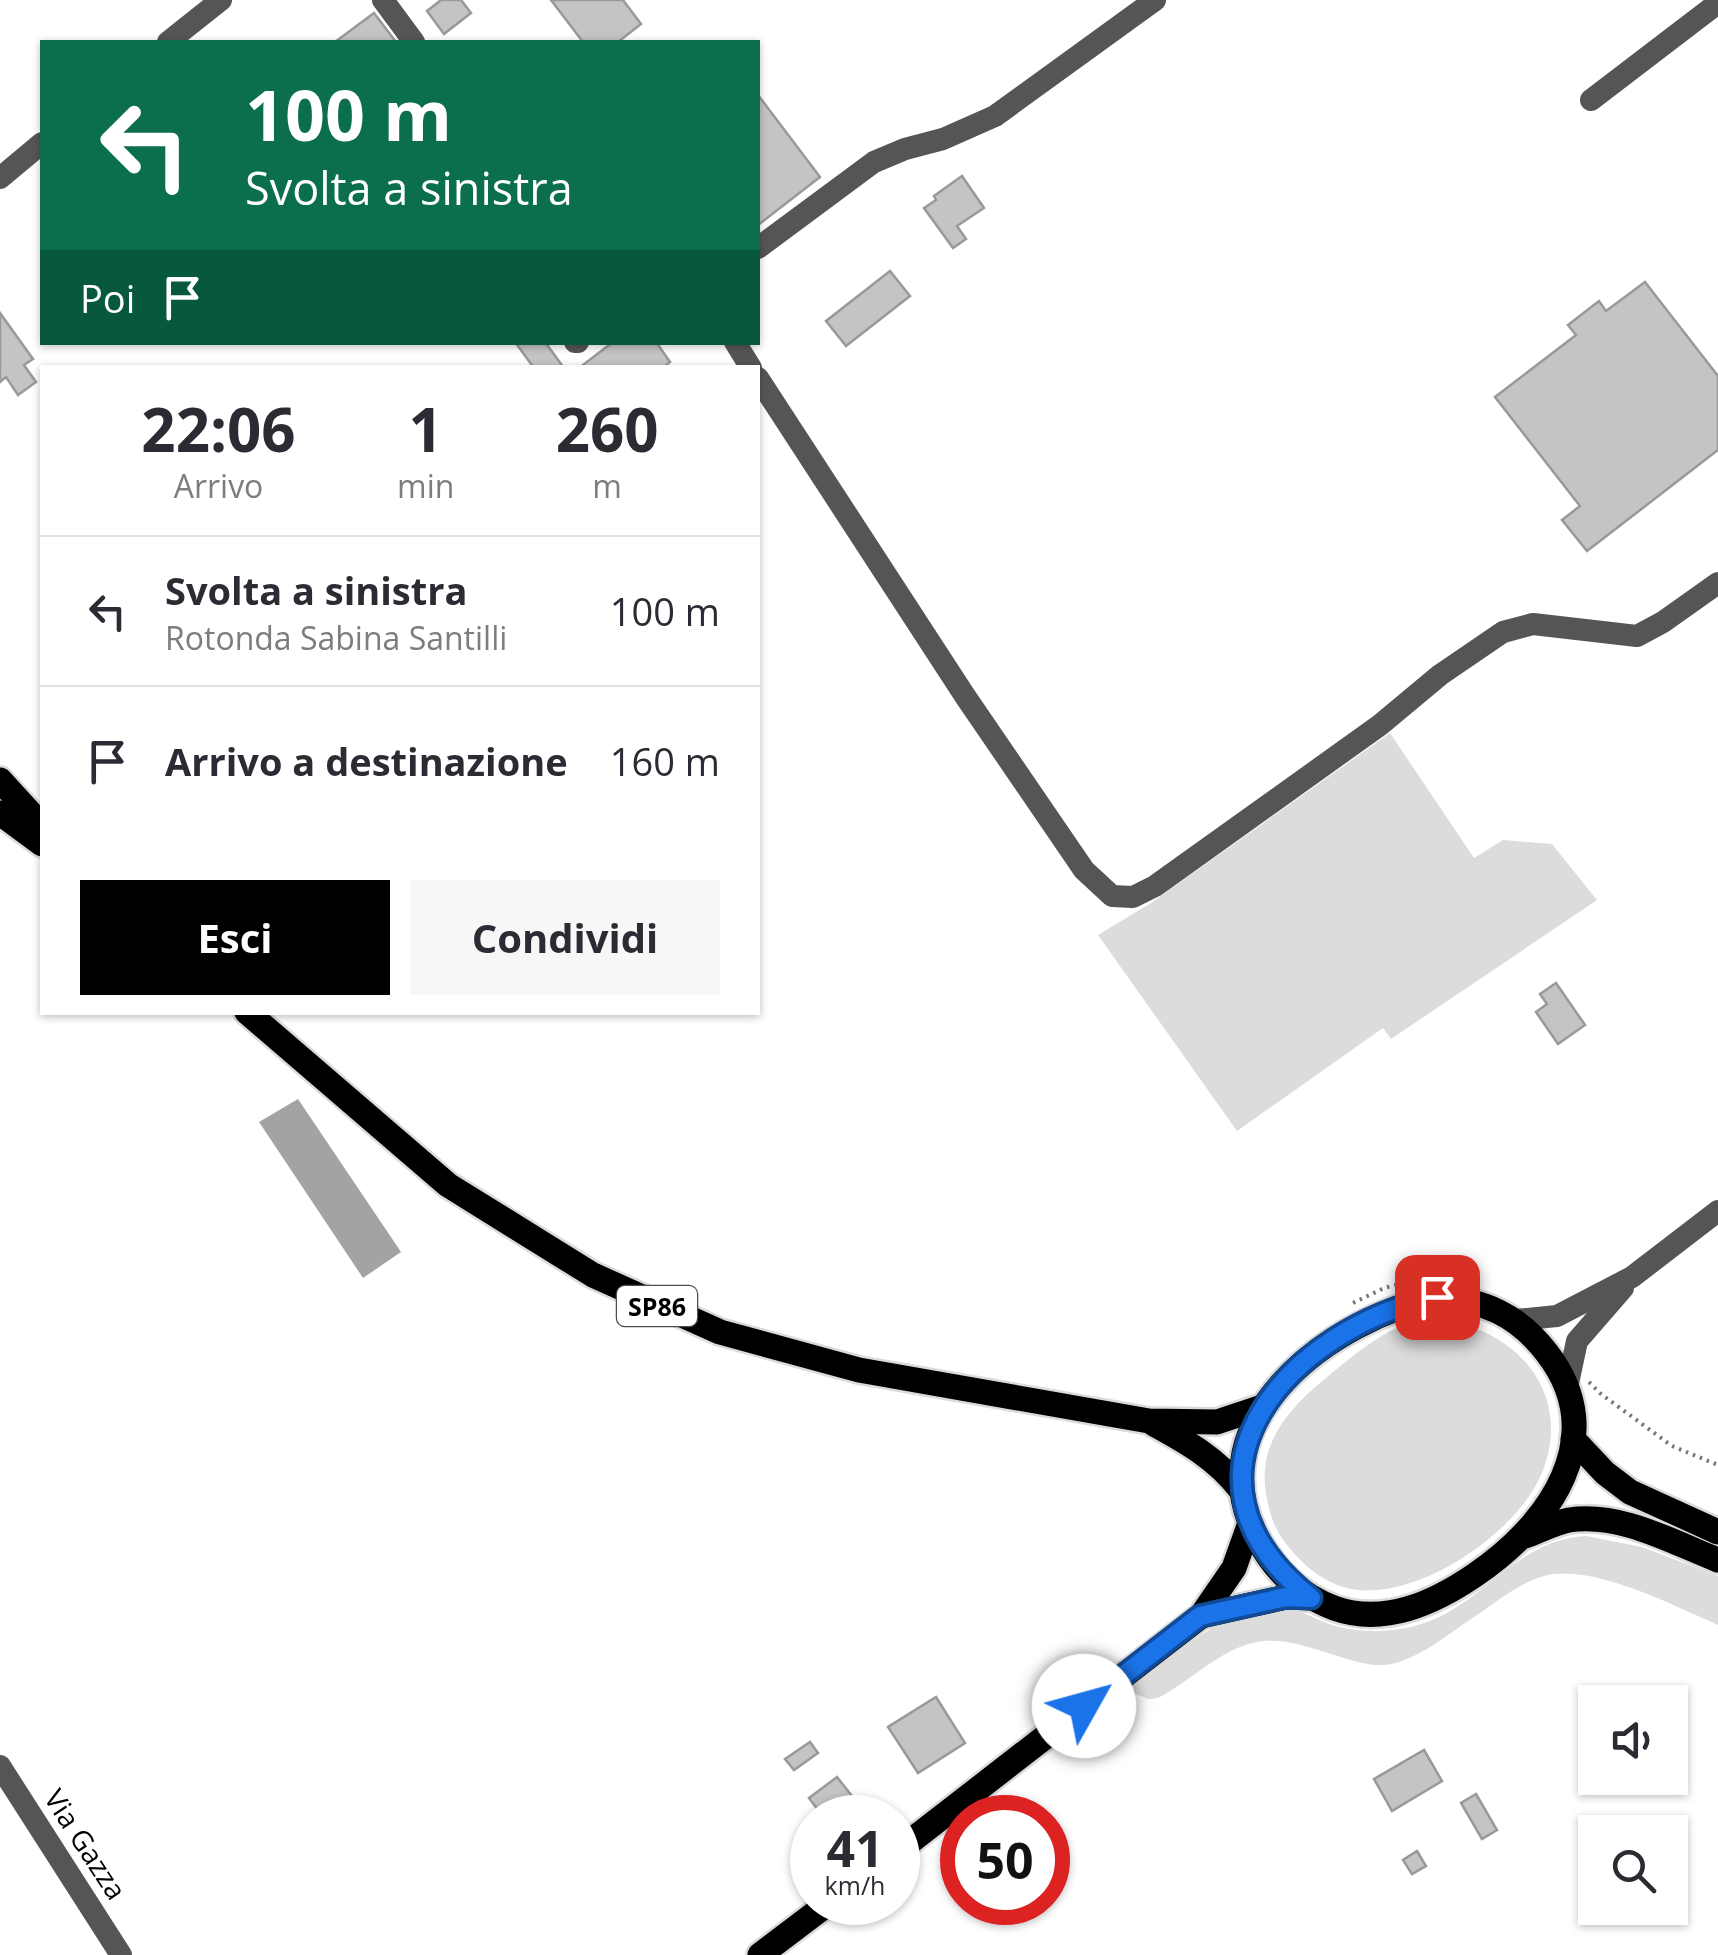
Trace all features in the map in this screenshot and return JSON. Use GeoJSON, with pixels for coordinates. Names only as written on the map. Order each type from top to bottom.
{"type":"FeatureCollection","features":[{"type":"Feature","properties":{"kind":"main road"},"geometry":{"type":"LineString","coordinates":[[0,780],[40,824]]}},
{"type":"Feature","properties":{"kind":"main road"},"geometry":{"type":"LineString","coordinates":[[0,802],[40,839]]}},
{"type":"Feature","properties":{"kind":"main road"},"geometry":{"type":"LineString","coordinates":[[0,813],[40,840]]}},
{"type":"Feature","properties":{"kind":"main road","name":"SP86"},"geometry":{"type":"LineString","coordinates":[[250,1015],[448,1185],[593,1276],[720,1332],[859,1370],[1149,1422],[1217,1422],[1262,1407]]}},
{"type":"Feature","properties":{"kind":"main road"},"geometry":{"type":"LineString","coordinates":[[1437,1297],[1468,1299],[1494,1307],[1516,1320],[1576,1382],[1574,1439],[1554,1498],[1525,1536],[1494,1562],[1425,1604],[1377,1614],[1338,1610],[1311,1598],[1267,1556],[1250,1523],[1240,1489],[1250,1434],[1262,1407],[1288,1377],[1333,1340],[1402,1304],[1437,1297]]}},
{"type":"Feature","properties":{"kind":"main road","name":"SP86"},"geometry":{"type":"LineString","coordinates":[[1149,1422],[1208,1456],[1225,1469],[1240,1489]]}},
{"type":"Feature","properties":{"kind":"main road"},"geometry":{"type":"LineString","coordinates":[[1574,1439],[1605,1473],[1630,1492],[1718,1532]]}},
{"type":"Feature","properties":{"kind":"main road"},"geometry":{"type":"LineString","coordinates":[[1525,1536],[1565,1521],[1588,1519],[1641,1529],[1718,1560]]}},
{"type":"Feature","properties":{"kind":"main road"},"geometry":{"type":"LineString","coordinates":[[920,1834],[1200,1616],[1234,1568],[1250,1523]]}},
{"type":"Feature","properties":{"kind":"main road"},"geometry":{"type":"LineString","coordinates":[[1200,1616],[1286,1597],[1311,1598]]}},
{"type":"Feature","properties":{"kind":"main road"},"geometry":{"type":"LineString","coordinates":[[760,1955],[800,1925]]}},
{"type":"Feature","properties":{"kind":"street"},"geometry":{"type":"LineString","coordinates":[[171,40],[221,0]]}},
{"type":"Feature","properties":{"kind":"street"},"geometry":{"type":"LineString","coordinates":[[383,0],[413,40]]}},
{"type":"Feature","properties":{"kind":"street"},"geometry":{"type":"LineString","coordinates":[[760,247],[874,162],[905,148],[943,140],[996,116],[1155,0]]}},
{"type":"Feature","properties":{"kind":"street"},"geometry":{"type":"LineString","coordinates":[[1591,100],[1718,3]]}},
{"type":"Feature","properties":{"kind":"street"},"geometry":{"type":"LineString","coordinates":[[0,178],[40,146]]}},
{"type":"Feature","properties":{"kind":"street"},"geometry":{"type":"LineString","coordinates":[[760,381],[986,728],[1084,870],[1112,896],[1132,897],[1155,886],[1503,632],[1534,624],[1637,636],[1718,582]]}},
{"type":"Feature","properties":{"kind":"street"},"geometry":{"type":"LineString","coordinates":[[1576,1382],[1576,1341],[1632,1278],[1718,1211]]}},
{"type":"Feature","properties":{"kind":"street"},"geometry":{"type":"LineString","coordinates":[[1516,1320],[1557,1316],[1632,1278]]}},
{"type":"Feature","properties":{"kind":"street","name":"Via Gazza"},"geometry":{"type":"LineString","coordinates":[[0,1766],[121,1955]]}},
{"type":"Feature","properties":{"kind":"path"},"geometry":{"type":"LineString","coordinates":[[1576,1382],[1601,1394],[1672,1446],[1718,1465]]}},
{"type":"Feature","properties":{"kind":"shaded area"},"geometry":{"type":"Polygon","coordinates":[[[1390,733],[1474,858],[1503,840],[1552,844],[1597,900],[1391,1039],[1383,1028],[1237,1131],[1098,935],[1151,903],[1390,733]]]}},
{"type":"Feature","properties":{"kind":"shaded area"},"geometry":{"type":"Polygon","coordinates":[[[298,1099],[401,1252],[363,1278],[259,1122],[298,1099]]]}},
{"type":"Feature","properties":{"kind":"shaded area"},"geometry":{"type":"Polygon","coordinates":[[[1439,1320],[1493,1336],[1532,1371],[1544,1393],[1551,1419],[1550,1446],[1541,1475],[1508,1521],[1457,1561],[1398,1587],[1343,1587],[1303,1562],[1275,1526],[1265,1478],[1273,1440],[1307,1394],[1362,1349],[1399,1327],[1439,1320]]]}},
{"type":"Feature","properties":{"kind":"shaded area"},"geometry":{"type":"Polygon","coordinates":[[[1586,1536],[1642,1547],[1718,1576],[1718,1625],[1609,1581],[1563,1574],[1544,1576],[1506,1595],[1403,1661],[1362,1663],[1291,1643],[1257,1642],[1218,1658],[1158,1698],[1148,1699],[1134,1693],[1132,1687],[1187,1645],[1249,1613],[1294,1610],[1329,1624],[1366,1631],[1415,1626],[1468,1600],[1541,1548],[1586,1536]]]}},
{"type":"Feature","properties":{"kind":"building"},"geometry":{"type":"Polygon","coordinates":[[[441,0],[461,0],[471,13],[444,34],[427,11],[441,0]]]}},
{"type":"Feature","properties":{"kind":"building"},"geometry":{"type":"Polygon","coordinates":[[[551,0],[623,0],[641,24],[621,40],[581,40],[551,0]]]}},
{"type":"Feature","properties":{"kind":"building"},"geometry":{"type":"Polygon","coordinates":[[[374,13],[394,40],[338,40],[374,13]]]}},
{"type":"Feature","properties":{"kind":"building"},"geometry":{"type":"Polygon","coordinates":[[[760,98],[820,177],[760,223],[760,98]]]}},
{"type":"Feature","properties":{"kind":"building"},"geometry":{"type":"Polygon","coordinates":[[[962,176],[984,208],[957,226],[966,239],[953,248],[924,208],[962,176]]]}},
{"type":"Feature","properties":{"kind":"building"},"geometry":{"type":"Polygon","coordinates":[[[890,271],[910,296],[846,346],[826,321],[890,271]]]}},
{"type":"Feature","properties":{"kind":"building"},"geometry":{"type":"Polygon","coordinates":[[[1645,282],[1718,376],[1718,450],[1587,551],[1562,520],[1580,506],[1495,397],[1576,335],[1568,325],[1599,301],[1606,311],[1645,282]]]}},
{"type":"Feature","properties":{"kind":"building"},"geometry":{"type":"Polygon","coordinates":[[[0,313],[33,359],[24,365],[36,382],[18,395],[6,377],[0,382],[0,313]]]}},
{"type":"Feature","properties":{"kind":"building"},"geometry":{"type":"Polygon","coordinates":[[[517,345],[547,345],[562,365],[532,365],[517,345]]]}},
{"type":"Feature","properties":{"kind":"building"},"geometry":{"type":"Polygon","coordinates":[[[609,345],[658,345],[670,362],[666,365],[583,365],[609,345]]]}},
{"type":"Feature","properties":{"kind":"building"},"geometry":{"type":"Polygon","coordinates":[[[1556,983],[1585,1025],[1558,1044],[1536,1012],[1547,1004],[1540,994],[1556,983]]]}},
{"type":"Feature","properties":{"kind":"building"},"geometry":{"type":"Polygon","coordinates":[[[936,1697],[965,1743],[918,1773],[888,1727],[936,1697]]]}},
{"type":"Feature","properties":{"kind":"building"},"geometry":{"type":"Polygon","coordinates":[[[810,1742],[818,1753],[794,1770],[785,1759],[810,1742]]]}},
{"type":"Feature","properties":{"kind":"building"},"geometry":{"type":"Polygon","coordinates":[[[1424,1750],[1442,1781],[1392,1811],[1374,1779],[1424,1750]]]}},
{"type":"Feature","properties":{"kind":"building"},"geometry":{"type":"Polygon","coordinates":[[[837,1777],[851,1795],[813,1795],[837,1777]]]}},
{"type":"Feature","properties":{"kind":"building"},"geometry":{"type":"Polygon","coordinates":[[[1476,1794],[1497,1830],[1482,1839],[1461,1803],[1476,1794]]]}},
{"type":"Feature","properties":{"kind":"building"},"geometry":{"type":"Polygon","coordinates":[[[1417,1851],[1426,1866],[1412,1874],[1403,1860],[1417,1851]]]}},
{"type":"Feature","properties":{"kind":"route"},"geometry":{"type":"LineString","coordinates":[[1084,1706],[1200,1616],[1286,1597],[1311,1598],[1267,1556],[1250,1523],[1240,1489],[1250,1434],[1262,1407],[1288,1377],[1333,1340],[1402,1304],[1437,1297]]}}]}
